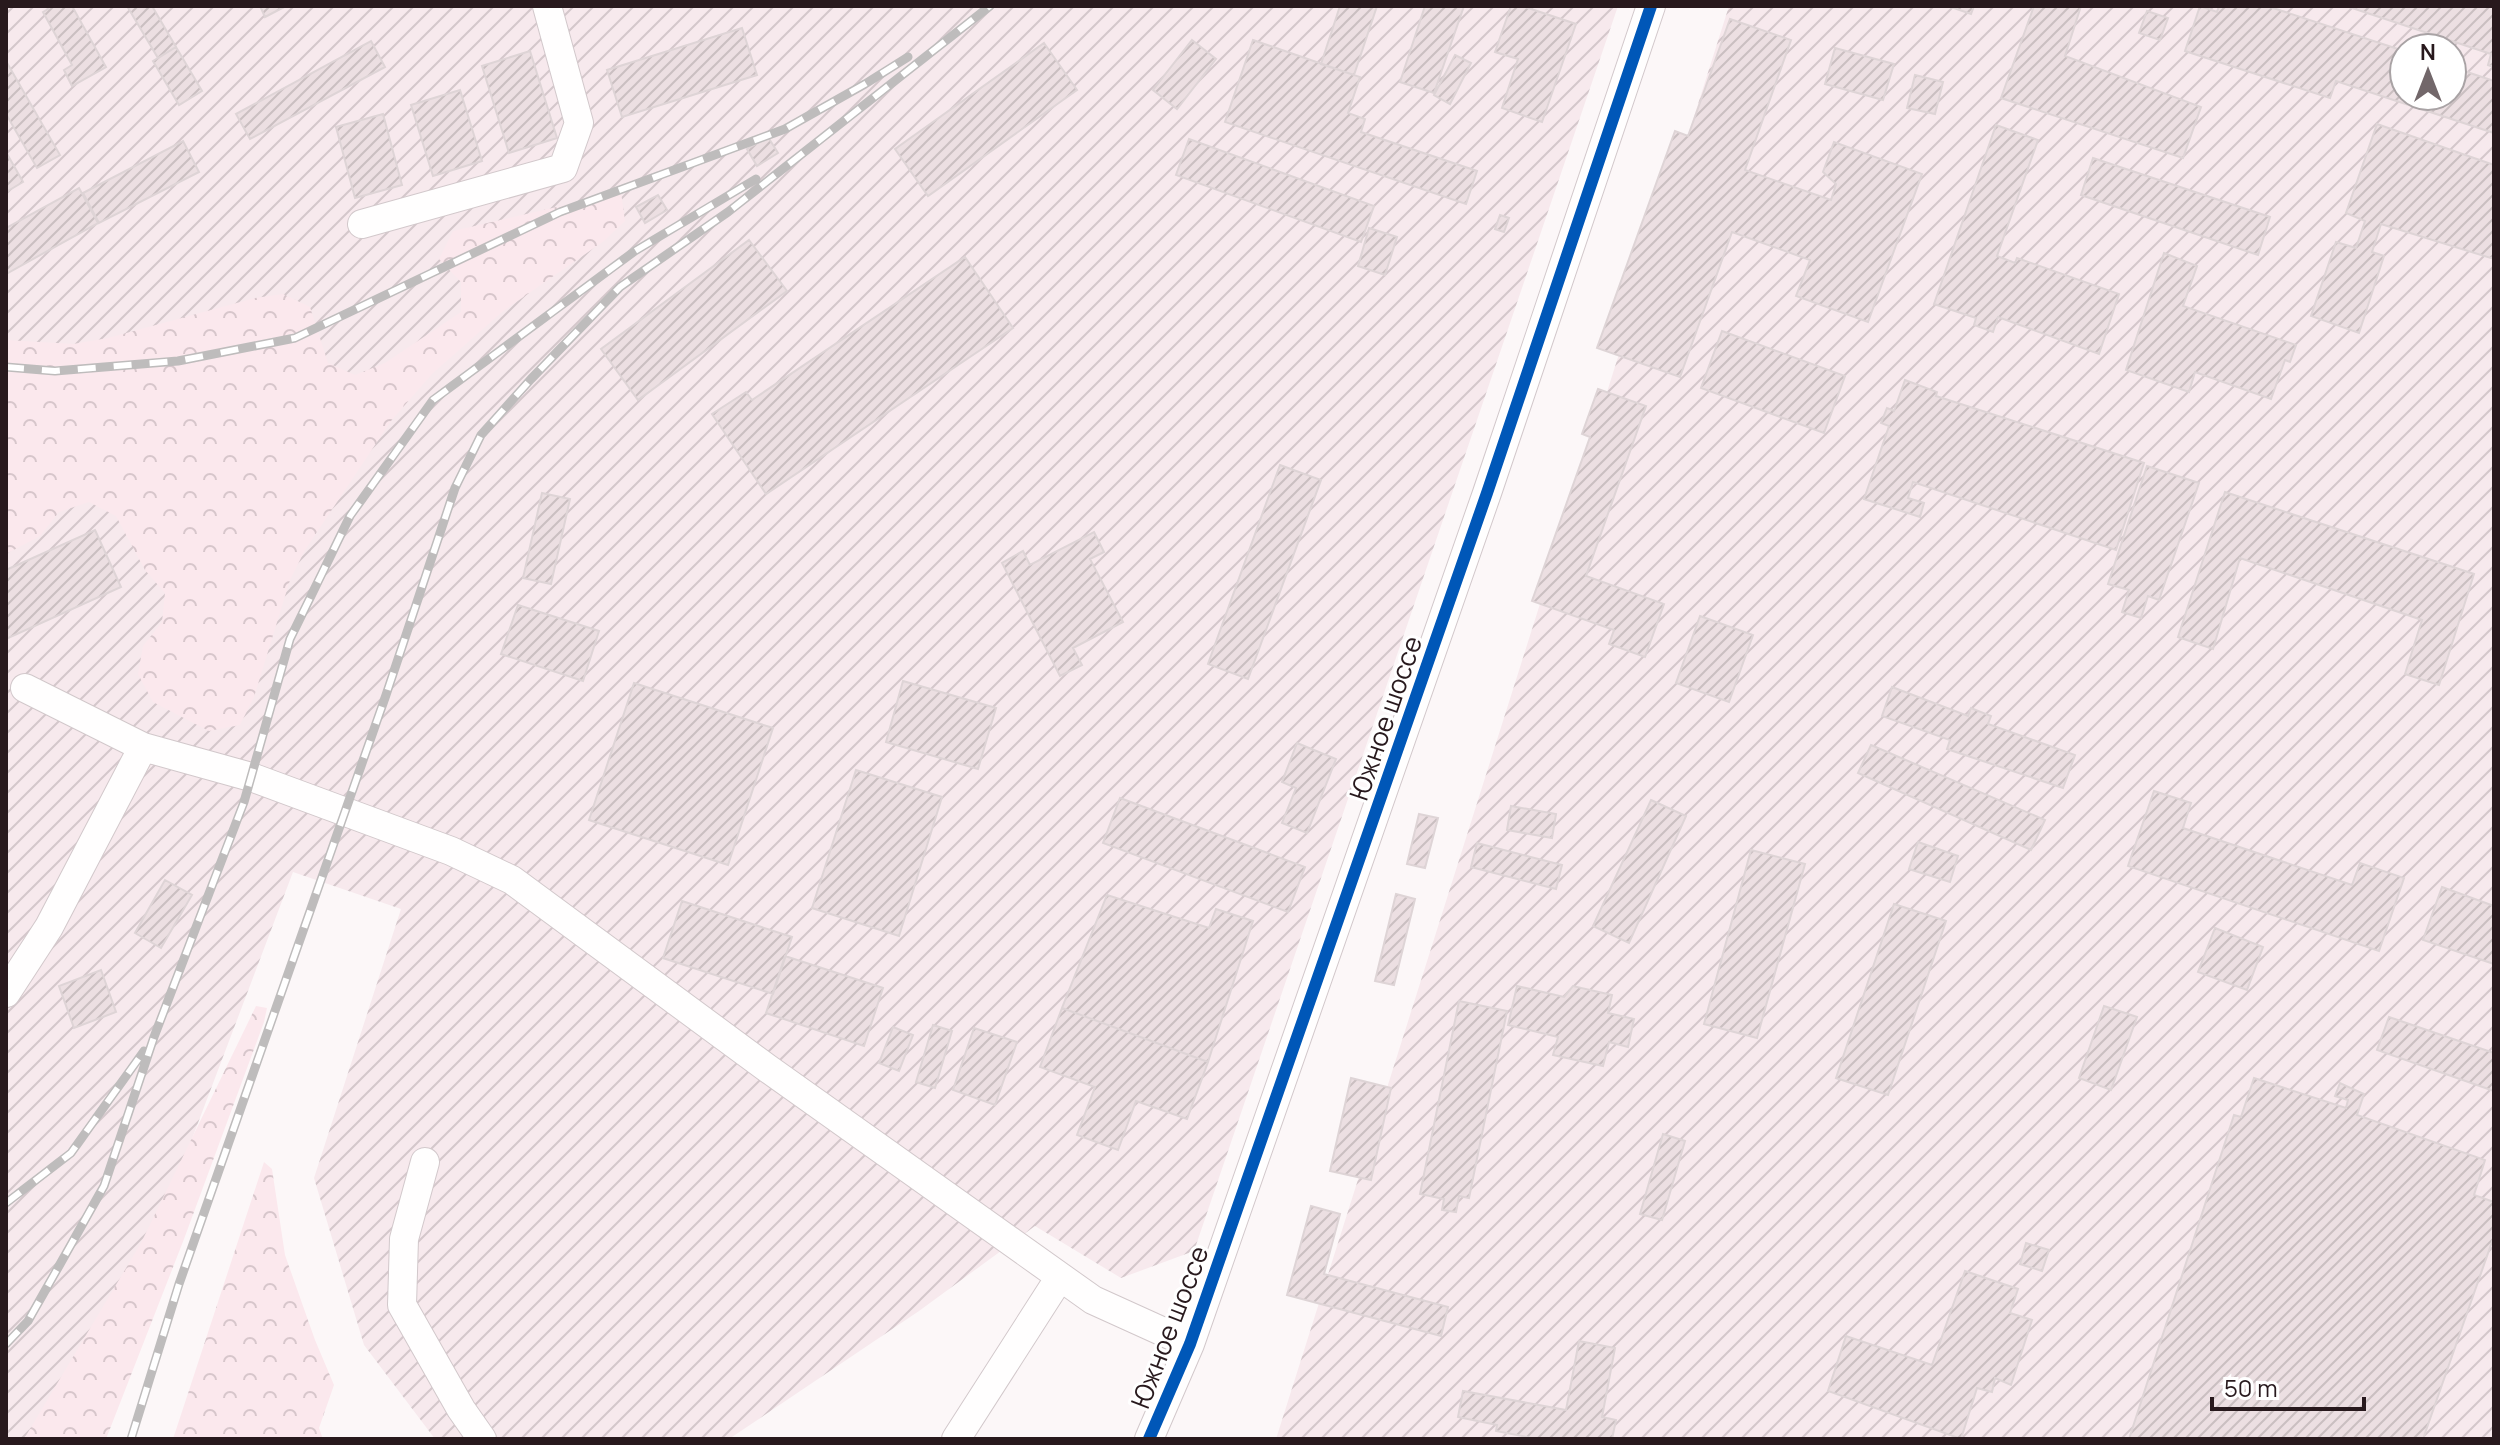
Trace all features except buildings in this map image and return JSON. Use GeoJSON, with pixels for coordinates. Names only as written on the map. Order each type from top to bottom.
{"type":"FeatureCollection","features":[{"type":"Feature","properties":{"kind":"street"},"geometry":{"type":"LineString","coordinates":[[362,224],[563,168],[579,123],[547,6]]}},
{"type":"Feature","properties":{"kind":"street","name":"Южное шоссе"},"geometry":{"type":"LineString","coordinates":[[1149,1439],[1190,1344],[1487,493],[1651,6]]}},
{"type":"Feature","properties":{"kind":"street"},"geometry":{"type":"LineString","coordinates":[[25,688],[143,747],[251,777],[451,851],[512,880],[767,1068],[1093,1300],[1190,1344]]}},
{"type":"Feature","properties":{"kind":"street"},"geometry":{"type":"LineString","coordinates":[[6,993],[49,927],[143,747]]}},
{"type":"Feature","properties":{"kind":"street"},"geometry":{"type":"LineString","coordinates":[[425,1162],[404,1239],[402,1305],[461,1409],[482,1439]]}},
{"type":"Feature","properties":{"kind":"street"},"geometry":{"type":"LineString","coordinates":[[956,1439],[1060,1277]]}},
{"type":"Feature","properties":{"kind":"shaded area"},"geometry":{"type":"Polygon","coordinates":[[[6,6],[1618,6],[1194,1251],[1121,1278],[1035,1226],[919,1311],[729,1439],[435,1439],[364,1345],[314,1178],[401,909],[293,872],[159,1226],[35,1439],[6,1439],[6,6]]]}},
{"type":"Feature","properties":{"kind":"shaded area"},"geometry":{"type":"Polygon","coordinates":[[[1729,6],[2494,6],[2494,1439],[1276,1439],[1729,6]]]}},
{"type":"Feature","properties":{"kind":"green space"},"geometry":{"type":"Polygon","coordinates":[[[621,192],[625,221],[604,241],[502,312],[432,374],[391,421],[305,550],[290,580],[254,697],[240,725],[209,731],[153,702],[138,674],[143,646],[162,622],[165,593],[145,570],[116,516],[89,502],[59,512],[40,536],[6,554],[6,340],[73,344],[108,338],[255,298],[283,294],[310,307],[328,363],[355,375],[385,363],[461,312],[461,282],[439,259],[453,231],[621,192]]]}},
{"type":"Feature","properties":{"kind":"green space"},"geometry":{"type":"Polygon","coordinates":[[[256,1006],[267,1008],[264,1022],[106,1439],[24,1439],[141,1243],[256,1006]]]}},
{"type":"Feature","properties":{"kind":"green space"},"geometry":{"type":"Polygon","coordinates":[[[264,1162],[272,1169],[285,1255],[334,1385],[319,1428],[323,1439],[173,1439],[264,1162]]]}},
{"type":"Feature","properties":{"kind":"railway"},"geometry":{"type":"LineString","coordinates":[[131,1439],[179,1284],[386,695],[455,488],[481,435],[620,287],[728,212],[990,6]]}},
{"type":"Feature","properties":{"kind":"railway"},"geometry":{"type":"LineString","coordinates":[[6,367],[55,371],[178,361],[295,338],[560,212],[785,129],[908,57]]}},
{"type":"Feature","properties":{"kind":"railway"},"geometry":{"type":"LineString","coordinates":[[6,1344],[28,1321],[104,1186],[154,1037],[244,802],[290,639],[350,516],[433,400],[635,251],[756,179]]}},
{"type":"Feature","properties":{"kind":"railway"},"geometry":{"type":"LineString","coordinates":[[6,1203],[71,1153],[144,1051]]}},
{"type":"Feature","properties":{"kind":"cycle path"},"geometry":{"type":"LineString","coordinates":[[1149,1439],[1190,1344],[1487,493],[1651,6]]}}]}
